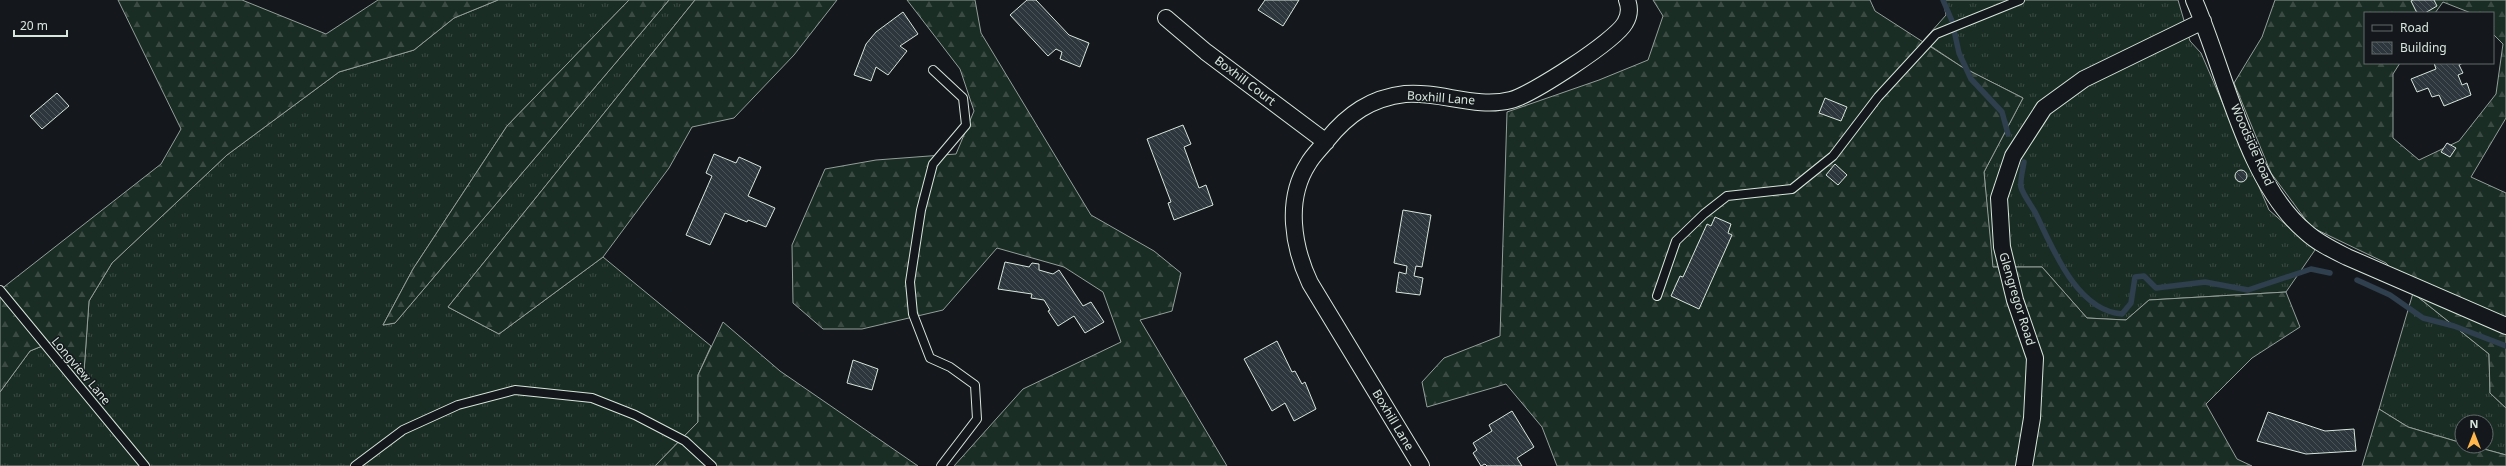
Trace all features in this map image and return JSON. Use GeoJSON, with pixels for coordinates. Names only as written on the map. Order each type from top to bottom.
{"type":"FeatureCollection","features":[{"type":"Feature","properties":{"kind":"street","name":"Boxhill Lane"},"geometry":{"type":"LineString","coordinates":[[1421,466],[1310,283],[1297,250],[1294,212],[1300,185],[1307,165],[1342,121],[1362,107],[1385,99],[1406,94],[1499,102],[1527,94],[1594,52],[1625,24],[1629,15],[1627,0]]}},
{"type":"Feature","properties":{"kind":"street","name":"Woodside Road"},"geometry":{"type":"LineString","coordinates":[[2194,0],[2244,131],[2262,173],[2295,222],[2325,246],[2347,258],[2506,326]]}},
{"type":"Feature","properties":{"kind":"street","name":"Boxhill Court"},"geometry":{"type":"LineString","coordinates":[[1166,18],[1206,52],[1326,142]]}},
{"type":"Feature","properties":{"kind":"street","name":"Glengregor Road"},"geometry":{"type":"LineString","coordinates":[[2024,466],[2032,418],[2035,358],[2015,300],[2002,247],[1999,198],[2013,156],[2044,108],[2084,79],[2203,21]]}},
{"type":"Feature","properties":{"kind":"lane"},"geometry":{"type":"LineString","coordinates":[[1657,296],[1676,240],[1704,214],[1727,196],[1792,189],[1833,156],[1878,97],[1936,34],[1964,24],[2020,0]]}},
{"type":"Feature","properties":{"kind":"lane"},"geometry":{"type":"LineString","coordinates":[[933,70],[963,98],[966,125],[933,164],[920,210],[910,282],[913,314],[930,358],[950,367],[975,385],[977,420],[941,466]]}},
{"type":"Feature","properties":{"kind":"lane","name":"Longview Lane"},"geometry":{"type":"LineString","coordinates":[[0,290],[145,466]]}},
{"type":"Feature","properties":{"kind":"lane"},"geometry":{"type":"LineString","coordinates":[[356,466],[403,430],[458,405],[515,390],[592,398],[635,415],[684,441],[712,466]]}},
{"type":"Feature","properties":{"kind":"green space"},"geometry":{"type":"Polygon","coordinates":[[[118,0],[242,0],[326,34],[378,0],[498,0],[454,18],[414,50],[339,72],[227,155],[112,263],[89,301],[84,372],[52,342],[30,351],[0,392],[0,290],[161,164],[181,129],[118,0]]]}},
{"type":"Feature","properties":{"kind":"green space"},"geometry":{"type":"Polygon","coordinates":[[[498,0],[629,0],[507,126],[413,269],[383,325],[395,323],[669,0],[695,0],[448,307],[499,334],[603,257],[711,346],[698,375],[698,422],[655,466],[0,466],[0,392],[30,351],[52,342],[84,371],[89,301],[112,263],[227,155],[339,72],[414,50],[454,18],[498,0]]]}},
{"type":"Feature","properties":{"kind":"green space"},"geometry":{"type":"Polygon","coordinates":[[[629,0],[669,0],[395,323],[383,325],[413,269],[507,126],[629,0]]]}},
{"type":"Feature","properties":{"kind":"green space"},"geometry":{"type":"Polygon","coordinates":[[[695,0],[837,0],[794,55],[734,118],[692,127],[669,168],[603,257],[499,334],[448,307],[695,0]]]}},
{"type":"Feature","properties":{"kind":"green space"},"geometry":{"type":"Polygon","coordinates":[[[907,0],[975,0],[981,33],[1091,215],[1154,251],[1181,273],[1172,311],[1140,320],[1227,466],[954,466],[1023,389],[1121,342],[1103,292],[1064,267],[997,248],[943,310],[862,329],[823,329],[793,303],[792,245],[825,169],[876,160],[956,154],[974,111],[960,69],[907,0]]]}},
{"type":"Feature","properties":{"kind":"green space"},"geometry":{"type":"Polygon","coordinates":[[[1653,0],[1870,0],[1875,11],[1962,67],[2023,98],[1984,172],[1993,267],[2042,267],[2087,318],[2126,320],[2149,300],[2286,292],[2300,327],[2252,358],[2206,404],[2237,459],[2252,466],[1557,466],[1542,427],[1506,384],[1427,407],[1422,382],[1444,358],[1500,336],[1507,112],[1599,80],[1648,60],[1663,16],[1653,0]]]}},
{"type":"Feature","properties":{"kind":"green space"},"geometry":{"type":"Polygon","coordinates":[[[1943,0],[2178,0],[2190,41],[2201,53],[2269,210],[2315,250],[2286,292],[2149,300],[2126,320],[2087,318],[2042,267],[1992,267],[1984,172],[2023,98],[1962,67],[1923,41],[1946,15],[1943,0]]]}},
{"type":"Feature","properties":{"kind":"green space"},"geometry":{"type":"Polygon","coordinates":[[[2275,0],[2506,0],[2506,118],[2471,177],[2506,193],[2506,408],[2490,393],[2489,354],[2413,293],[2386,263],[2311,227],[2271,173],[2234,83],[2262,37],[2275,0]],[[2443,2],[2436,12],[2364,12],[2364,64],[2399,64],[2393,74],[2393,138],[2419,160],[2459,141],[2496,94],[2503,44],[2494,35],[2494,12],[2468,12],[2443,2]]]}},
{"type":"Feature","properties":{"kind":"green space"},"geometry":{"type":"Polygon","coordinates":[[[2413,293],[2489,354],[2490,393],[2506,408],[2506,455],[2494,452],[2494,414],[2454,414],[2454,441],[2408,427],[2379,409],[2413,293]]]}},
{"type":"Feature","properties":{"kind":"green space"},"geometry":{"type":"Polygon","coordinates":[[[723,322],[780,371],[918,466],[655,466],[698,422],[698,375],[723,322]]]}},
{"type":"Feature","properties":{"kind":"green space"},"geometry":{"type":"Polygon","coordinates":[[[2379,409],[2408,427],[2454,441],[2454,454],[2494,454],[2494,452],[2506,455],[2506,466],[2362,466],[2379,409]]]}},
{"type":"Feature","properties":{"kind":"building"},"geometry":{"type":"Polygon","coordinates":[[[1027,0],[1036,0],[1069,35],[1089,43],[1080,67],[1060,59],[1062,52],[1056,49],[1048,56],[1010,15],[1027,0]]]}},
{"type":"Feature","properties":{"kind":"building"},"geometry":{"type":"Polygon","coordinates":[[[1265,0],[1299,0],[1283,26],[1258,10],[1265,0]]]}},
{"type":"Feature","properties":{"kind":"building"},"geometry":{"type":"Polygon","coordinates":[[[2434,0],[2437,6],[2427,12],[2416,12],[2411,1],[2434,0]]]}},
{"type":"Feature","properties":{"kind":"building"},"geometry":{"type":"Polygon","coordinates":[[[903,12],[918,34],[900,46],[907,51],[888,75],[876,67],[871,81],[854,75],[866,44],[876,32],[903,12]]]}},
{"type":"Feature","properties":{"kind":"building"},"geometry":{"type":"Polygon","coordinates":[[[2434,64],[2461,64],[2459,65],[2463,73],[2458,75],[2462,85],[2467,83],[2471,95],[2444,106],[2439,95],[2432,97],[2428,88],[2417,92],[2411,79],[2436,69],[2434,64]]]}},
{"type":"Feature","properties":{"kind":"building"},"geometry":{"type":"Polygon","coordinates":[[[57,93],[69,106],[42,129],[30,116],[57,93]]]}},
{"type":"Feature","properties":{"kind":"building"},"geometry":{"type":"Polygon","coordinates":[[[1825,98],[1847,107],[1841,121],[1819,113],[1825,98]]]}},
{"type":"Feature","properties":{"kind":"building"},"geometry":{"type":"Polygon","coordinates":[[[1183,125],[1191,144],[1184,147],[1199,188],[1206,185],[1213,205],[1174,220],[1168,203],[1171,202],[1147,139],[1183,125]]]}},
{"type":"Feature","properties":{"kind":"building"},"geometry":{"type":"Polygon","coordinates":[[[2447,143],[2456,148],[2450,157],[2441,152],[2447,143]]]}},
{"type":"Feature","properties":{"kind":"building"},"geometry":{"type":"Polygon","coordinates":[[[714,154],[736,163],[739,157],[761,167],[748,196],[775,208],[766,227],[748,220],[747,222],[725,213],[710,245],[686,235],[712,176],[706,173],[714,154]]]}},
{"type":"Feature","properties":{"kind":"building"},"geometry":{"type":"Polygon","coordinates":[[[1835,164],[1847,175],[1838,185],[1826,175],[1835,164]]]}},
{"type":"Feature","properties":{"kind":"building"},"geometry":{"type":"Polygon","coordinates":[[[2239,170],[2243,170],[2247,176],[2243,182],[2239,182],[2235,178],[2235,174],[2239,170]]]}},
{"type":"Feature","properties":{"kind":"building"},"geometry":{"type":"Polygon","coordinates":[[[1403,210],[1431,215],[1422,267],[1416,266],[1414,276],[1423,278],[1420,295],[1396,292],[1399,272],[1406,274],[1407,266],[1394,263],[1403,210]]]}},
{"type":"Feature","properties":{"kind":"building"},"geometry":{"type":"Polygon","coordinates":[[[1715,217],[1731,224],[1728,233],[1732,235],[1699,309],[1671,296],[1680,276],[1683,277],[1707,224],[1711,226],[1715,217]]]}},
{"type":"Feature","properties":{"kind":"building"},"geometry":{"type":"Polygon","coordinates":[[[1005,262],[1029,267],[1032,263],[1039,264],[1039,270],[1053,274],[1059,270],[1083,306],[1091,302],[1104,322],[1085,333],[1074,316],[1058,326],[1048,311],[1050,310],[1044,300],[1031,298],[1032,294],[998,289],[1005,262]]]}},
{"type":"Feature","properties":{"kind":"building"},"geometry":{"type":"Polygon","coordinates":[[[1277,341],[1292,372],[1295,371],[1302,384],[1305,382],[1316,409],[1294,421],[1285,403],[1272,411],[1244,359],[1277,341]]]}},
{"type":"Feature","properties":{"kind":"building"},"geometry":{"type":"Polygon","coordinates":[[[853,360],[878,369],[872,390],[847,383],[853,360]]]}},
{"type":"Feature","properties":{"kind":"building"},"geometry":{"type":"Polygon","coordinates":[[[1512,411],[1534,447],[1517,458],[1522,466],[1487,466],[1485,464],[1481,466],[1473,453],[1477,450],[1473,443],[1492,431],[1489,425],[1512,411]]]}},
{"type":"Feature","properties":{"kind":"building"},"geometry":{"type":"Polygon","coordinates":[[[2268,412],[2325,431],[2354,429],[2356,451],[2306,454],[2257,441],[2268,412]]]}},
{"type":"Feature","properties":{"kind":"waterway"},"geometry":{"type":"LineString","coordinates":[[1943,0],[1952,21],[1959,53],[1971,79],[2002,112],[2008,134]]}},
{"type":"Feature","properties":{"kind":"waterway"},"geometry":{"type":"LineString","coordinates":[[2024,162],[2021,187],[2050,244],[2068,276],[2079,290],[2092,302],[2106,310],[2122,314],[2131,303],[2135,277],[2144,276],[2156,288],[2205,282],[2248,290],[2311,269],[2330,273]]}},
{"type":"Feature","properties":{"kind":"waterway"},"geometry":{"type":"LineString","coordinates":[[2357,280],[2390,295],[2423,318],[2454,326],[2506,346]]}}]}
